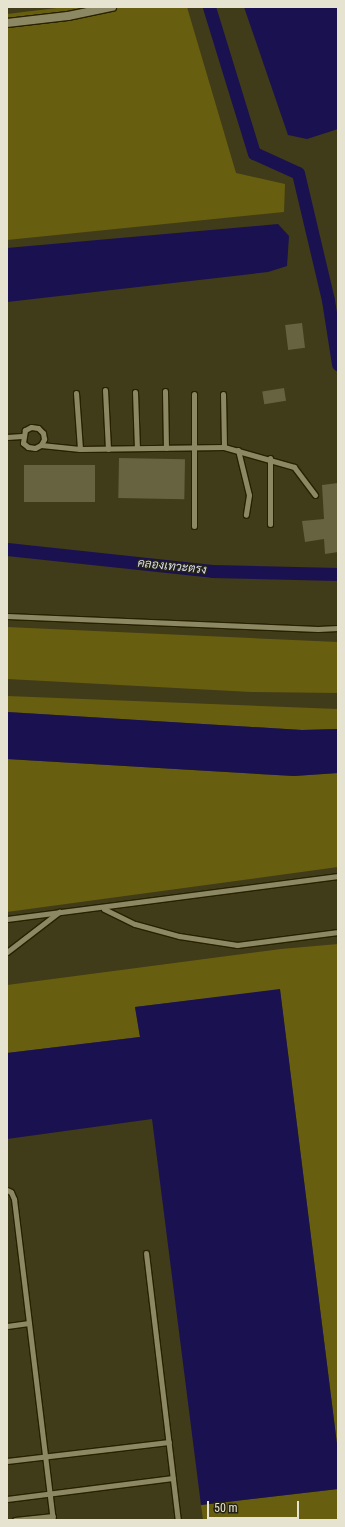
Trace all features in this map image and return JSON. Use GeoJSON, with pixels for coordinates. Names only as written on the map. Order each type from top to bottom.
{"type":"FeatureCollection","features":[{"type":"Feature","properties":{"kind":"street"},"geometry":{"type":"LineString","coordinates":[[7,23],[68,16],[112,7]]}},
{"type":"Feature","properties":{"kind":"lane"},"geometry":{"type":"LineString","coordinates":[[105,390],[108,449]]}},
{"type":"Feature","properties":{"kind":"lane"},"geometry":{"type":"LineString","coordinates":[[165,391],[166,448]]}},
{"type":"Feature","properties":{"kind":"lane"},"geometry":{"type":"LineString","coordinates":[[135,392],[137,448]]}},
{"type":"Feature","properties":{"kind":"lane"},"geometry":{"type":"LineString","coordinates":[[76,393],[80,449]]}},
{"type":"Feature","properties":{"kind":"lane"},"geometry":{"type":"LineString","coordinates":[[194,394],[194,526]]}},
{"type":"Feature","properties":{"kind":"lane"},"geometry":{"type":"LineString","coordinates":[[223,394],[224,447]]}},
{"type":"Feature","properties":{"kind":"lane"},"geometry":{"type":"LineString","coordinates":[[41,445],[44,439],[38,428],[31,427],[25,430],[22,436],[23,443],[28,447],[35,448],[41,445],[80,449],[224,447],[270,458],[294,466],[314,495]]}},
{"type":"Feature","properties":{"kind":"lane"},"geometry":{"type":"LineString","coordinates":[[7,437],[22,436]]}},
{"type":"Feature","properties":{"kind":"lane"},"geometry":{"type":"LineString","coordinates":[[238,450],[249,495],[246,515]]}},
{"type":"Feature","properties":{"kind":"lane"},"geometry":{"type":"LineString","coordinates":[[270,458],[270,524]]}},
{"type":"Feature","properties":{"kind":"lane"},"geometry":{"type":"LineString","coordinates":[[7,616],[318,629],[338,628]]}},
{"type":"Feature","properties":{"kind":"lane"},"geometry":{"type":"LineString","coordinates":[[7,919],[103,908],[338,876]]}},
{"type":"Feature","properties":{"kind":"lane"},"geometry":{"type":"LineString","coordinates":[[103,908],[135,924],[179,936],[237,945],[338,932]]}},
{"type":"Feature","properties":{"kind":"lane"},"geometry":{"type":"LineString","coordinates":[[7,952],[60,912]]}},
{"type":"Feature","properties":{"kind":"lane"},"geometry":{"type":"LineString","coordinates":[[7,1190],[11,1192],[14,1199],[53,1518],[15,1520]]}},
{"type":"Feature","properties":{"kind":"lane"},"geometry":{"type":"LineString","coordinates":[[146,1252],[178,1520]]}},
{"type":"Feature","properties":{"kind":"lane"},"geometry":{"type":"LineString","coordinates":[[7,1326],[29,1323]]}},
{"type":"Feature","properties":{"kind":"lane"},"geometry":{"type":"LineString","coordinates":[[7,1461],[169,1442]]}},
{"type":"Feature","properties":{"kind":"lane"},"geometry":{"type":"LineString","coordinates":[[7,1499],[173,1478]]}},
{"type":"Feature","properties":{"kind":"shaded area"},"geometry":{"type":"Polygon","coordinates":[[[65,7],[187,7],[236,173],[285,184],[284,212],[7,240],[7,14],[65,7]]]}},
{"type":"Feature","properties":{"kind":"shaded area"},"geometry":{"type":"Polygon","coordinates":[[[244,7],[338,7],[338,129],[307,139],[288,135],[244,7]]]}},
{"type":"Feature","properties":{"kind":"shaded area"},"geometry":{"type":"Polygon","coordinates":[[[278,224],[289,236],[287,266],[268,272],[7,302],[7,248],[278,224]]]}},
{"type":"Feature","properties":{"kind":"shaded area"},"geometry":{"type":"Polygon","coordinates":[[[7,627],[338,642],[338,693],[251,692],[7,679],[7,627]]]}},
{"type":"Feature","properties":{"kind":"shaded area"},"geometry":{"type":"Polygon","coordinates":[[[7,696],[338,709],[338,729],[302,730],[7,712],[7,696]]]}},
{"type":"Feature","properties":{"kind":"shaded area"},"geometry":{"type":"Polygon","coordinates":[[[7,712],[302,730],[338,729],[338,773],[294,776],[7,759],[7,712]]]}},
{"type":"Feature","properties":{"kind":"shaded area"},"geometry":{"type":"Polygon","coordinates":[[[7,759],[294,776],[338,773],[338,867],[7,912],[7,759]]]}},
{"type":"Feature","properties":{"kind":"shaded area"},"geometry":{"type":"Polygon","coordinates":[[[338,944],[338,1452],[280,990],[135,1007],[140,1037],[7,1053],[7,985],[281,949],[338,944]]]}},
{"type":"Feature","properties":{"kind":"shaded area"},"geometry":{"type":"Polygon","coordinates":[[[280,989],[338,1452],[338,1489],[201,1505],[152,1119],[7,1139],[7,1053],[140,1037],[135,1007],[280,989]]]}},
{"type":"Feature","properties":{"kind":"shaded area"},"geometry":{"type":"Polygon","coordinates":[[[338,1489],[338,1520],[203,1520],[201,1505],[338,1489]]]}},
{"type":"Feature","properties":{"kind":"building"},"geometry":{"type":"Polygon","coordinates":[[[302,323],[305,348],[288,350],[285,325],[302,323]]]}},
{"type":"Feature","properties":{"kind":"building"},"geometry":{"type":"Polygon","coordinates":[[[284,388],[286,401],[264,404],[262,391],[284,388]]]}},
{"type":"Feature","properties":{"kind":"building"},"geometry":{"type":"Polygon","coordinates":[[[119,458],[185,459],[184,499],[118,498],[119,458]]]}},
{"type":"Feature","properties":{"kind":"building"},"geometry":{"type":"Polygon","coordinates":[[[24,465],[95,465],[95,502],[24,502],[24,465]]]}},
{"type":"Feature","properties":{"kind":"building"},"geometry":{"type":"Polygon","coordinates":[[[338,483],[338,552],[325,554],[324,539],[305,542],[302,521],[324,519],[322,485],[338,483]]]}},
{"type":"Feature","properties":{"kind":"waterway"},"geometry":{"type":"LineString","coordinates":[[209,7],[254,153],[298,173],[328,300],[338,364]]}},
{"type":"Feature","properties":{"kind":"waterway","name":"คลองเทวะตรง"},"geometry":{"type":"LineString","coordinates":[[7,549],[212,571],[338,574]]}}]}
